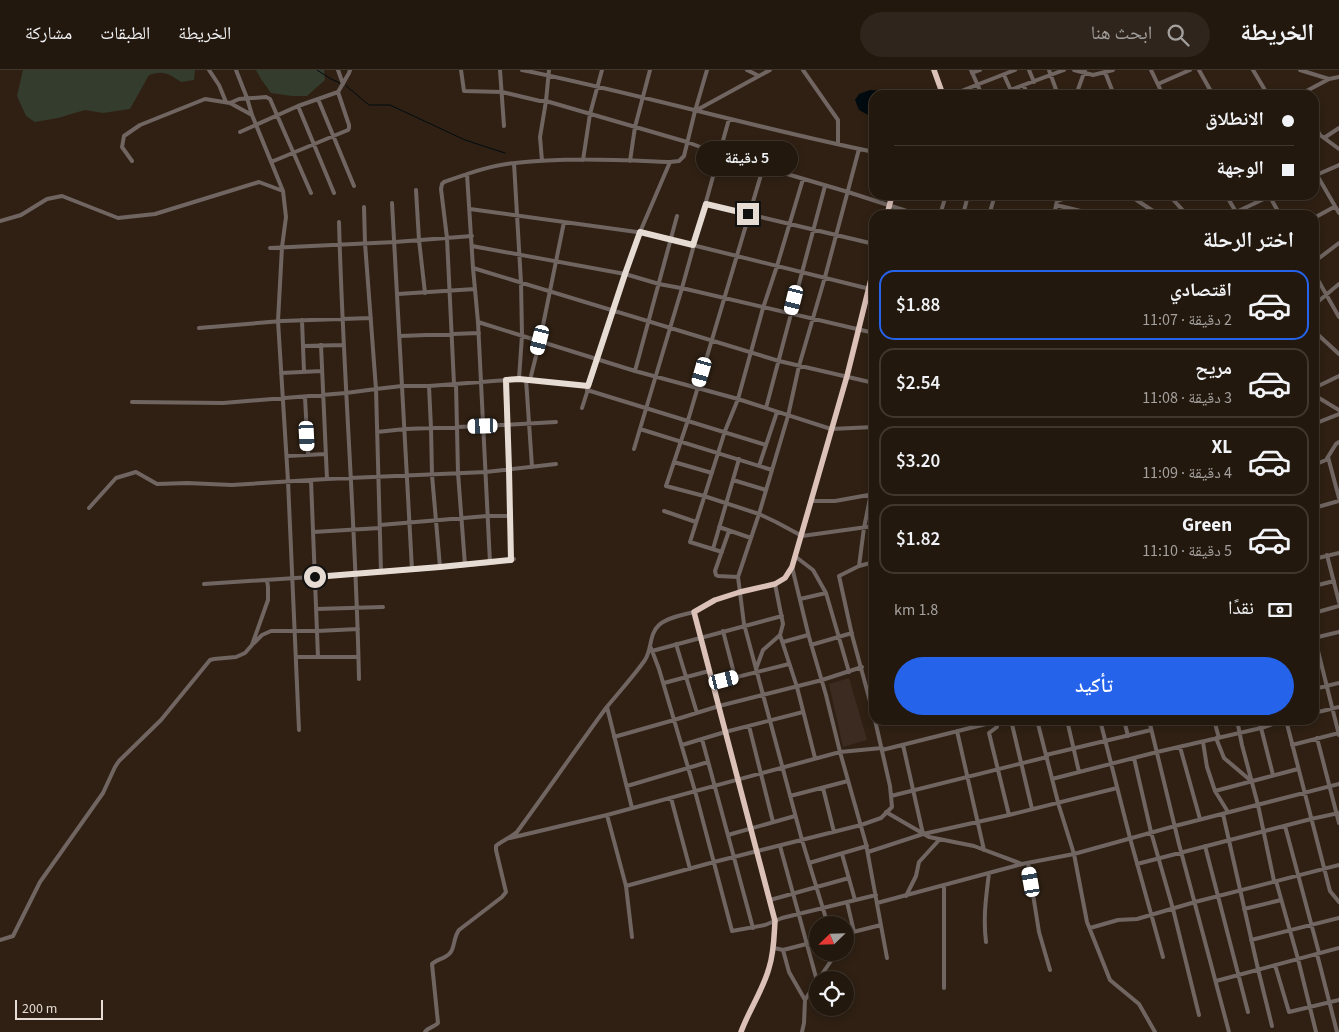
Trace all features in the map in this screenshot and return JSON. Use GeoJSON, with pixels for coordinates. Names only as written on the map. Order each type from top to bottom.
{"type":"FeatureCollection","features":[{"type":"Feature","properties":{"kind":"highway"},"geometry":{"type":"LineString","coordinates":[[934,70],[941,90]]}},
{"type":"Feature","properties":{"kind":"highway"},"geometry":{"type":"LineString","coordinates":[[889,210],[891,200]]}},
{"type":"Feature","properties":{"kind":"highway"},"geometry":{"type":"LineString","coordinates":[[741,1032],[770,968],[774,948],[775,921],[694,612],[715,600],[776,584],[785,578],[792,567],[869,295]]}},
{"type":"Feature","properties":{"kind":"street"},"geometry":{"type":"LineString","coordinates":[[209,70],[228,102]]}},
{"type":"Feature","properties":{"kind":"street"},"geometry":{"type":"LineString","coordinates":[[236,70],[283,191],[286,218],[282,247],[278,321],[293,578],[298,730]]}},
{"type":"Feature","properties":{"kind":"street"},"geometry":{"type":"LineString","coordinates":[[338,70],[343,84]]}},
{"type":"Feature","properties":{"kind":"street"},"geometry":{"type":"LineString","coordinates":[[240,132],[298,106],[338,92],[350,70]]}},
{"type":"Feature","properties":{"kind":"street"},"geometry":{"type":"LineString","coordinates":[[461,70],[464,91],[502,92],[546,102],[687,142],[763,168],[869,199]]}},
{"type":"Feature","properties":{"kind":"street"},"geometry":{"type":"LineString","coordinates":[[500,70],[504,126]]}},
{"type":"Feature","properties":{"kind":"street"},"geometry":{"type":"LineString","coordinates":[[522,70],[598,86],[695,111],[869,151]]}},
{"type":"Feature","properties":{"kind":"street"},"geometry":{"type":"LineString","coordinates":[[542,161],[540,137],[549,70]]}},
{"type":"Feature","properties":{"kind":"street"},"geometry":{"type":"LineString","coordinates":[[583,160],[590,114],[602,70]]}},
{"type":"Feature","properties":{"kind":"street"},"geometry":{"type":"LineString","coordinates":[[630,161],[650,70]]}},
{"type":"Feature","properties":{"kind":"street"},"geometry":{"type":"LineString","coordinates":[[464,565],[447,238],[440,189],[442,184],[467,174],[514,163],[583,160],[679,161],[684,156],[707,70]]}},
{"type":"Feature","properties":{"kind":"street"},"geometry":{"type":"LineString","coordinates":[[746,70],[759,76]]}},
{"type":"Feature","properties":{"kind":"street"},"geometry":{"type":"LineString","coordinates":[[695,111],[770,70]]}},
{"type":"Feature","properties":{"kind":"street"},"geometry":{"type":"LineString","coordinates":[[803,70],[838,120],[838,144]]}},
{"type":"Feature","properties":{"kind":"street"},"geometry":{"type":"LineString","coordinates":[[979,90],[972,71],[980,70]]}},
{"type":"Feature","properties":{"kind":"street"},"geometry":{"type":"LineString","coordinates":[[964,90],[1015,70]]}},
{"type":"Feature","properties":{"kind":"street"},"geometry":{"type":"LineString","coordinates":[[1029,70],[1034,82]]}},
{"type":"Feature","properties":{"kind":"street"},"geometry":{"type":"LineString","coordinates":[[1004,75],[1010,90],[1034,82],[1050,72],[1064,70]]}},
{"type":"Feature","properties":{"kind":"street"},"geometry":{"type":"LineString","coordinates":[[1074,70],[1084,71],[1093,75],[1113,70]]}},
{"type":"Feature","properties":{"kind":"street"},"geometry":{"type":"LineString","coordinates":[[1151,70],[1160,90]]}},
{"type":"Feature","properties":{"kind":"street"},"geometry":{"type":"LineString","coordinates":[[1158,84],[1190,70]]}},
{"type":"Feature","properties":{"kind":"street"},"geometry":{"type":"LineString","coordinates":[[1199,70],[1209,90]]}},
{"type":"Feature","properties":{"kind":"street"},"geometry":{"type":"LineString","coordinates":[[1253,70],[1265,90]]}},
{"type":"Feature","properties":{"kind":"street"},"geometry":{"type":"LineString","coordinates":[[1300,70],[1329,80]]}},
{"type":"Feature","properties":{"kind":"street"},"geometry":{"type":"LineString","coordinates":[[1077,90],[1084,71]]}},
{"type":"Feature","properties":{"kind":"street"},"geometry":{"type":"LineString","coordinates":[[1050,72],[1056,90]]}},
{"type":"Feature","properties":{"kind":"street"},"geometry":{"type":"LineString","coordinates":[[1104,72],[1112,90]]}},
{"type":"Feature","properties":{"kind":"street"},"geometry":{"type":"LineString","coordinates":[[1309,90],[1339,77]]}},
{"type":"Feature","properties":{"kind":"street"},"geometry":{"type":"LineString","coordinates":[[1024,85],[1026,90]]}},
{"type":"Feature","properties":{"kind":"street"},"geometry":{"type":"LineString","coordinates":[[271,162],[348,130],[338,92]]}},
{"type":"Feature","properties":{"kind":"street"},"geometry":{"type":"LineString","coordinates":[[228,102],[247,98],[266,97],[270,99],[311,193]]}},
{"type":"Feature","properties":{"kind":"street"},"geometry":{"type":"LineString","coordinates":[[132,162],[122,147],[124,136],[140,125],[205,99],[228,102],[252,115]]}},
{"type":"Feature","properties":{"kind":"street"},"geometry":{"type":"LineString","coordinates":[[318,100],[354,186]]}},
{"type":"Feature","properties":{"kind":"street"},"geometry":{"type":"LineString","coordinates":[[298,106],[334,193]]}},
{"type":"Feature","properties":{"kind":"street"},"geometry":{"type":"LineString","coordinates":[[634,449],[682,288],[729,119]]}},
{"type":"Feature","properties":{"kind":"street"},"geometry":{"type":"LineString","coordinates":[[1324,138],[1339,128]]}},
{"type":"Feature","properties":{"kind":"street"},"geometry":{"type":"LineString","coordinates":[[1320,135],[1339,149]]}},
{"type":"Feature","properties":{"kind":"street"},"geometry":{"type":"LineString","coordinates":[[825,916],[795,816],[744,625],[738,577],[788,416],[799,366],[859,149]]}},
{"type":"Feature","properties":{"kind":"street"},"geometry":{"type":"LineString","coordinates":[[582,408],[640,232],[670,162]]}},
{"type":"Feature","properties":{"kind":"street"},"geometry":{"type":"LineString","coordinates":[[514,163],[521,283],[522,335],[519,379]]}},
{"type":"Feature","properties":{"kind":"street"},"geometry":{"type":"LineString","coordinates":[[1319,172],[1339,165]]}},
{"type":"Feature","properties":{"kind":"street"},"geometry":{"type":"LineString","coordinates":[[763,168],[688,420],[666,486],[759,514],[802,536],[869,527]]}},
{"type":"Feature","properties":{"kind":"street"},"geometry":{"type":"LineString","coordinates":[[467,174],[479,333],[490,563]]}},
{"type":"Feature","properties":{"kind":"street"},"geometry":{"type":"LineString","coordinates":[[722,552],[690,542],[725,432],[738,399],[750,352],[802,180]]}},
{"type":"Feature","properties":{"kind":"street"},"geometry":{"type":"LineString","coordinates":[[1319,181],[1339,213]]}},
{"type":"Feature","properties":{"kind":"street"},"geometry":{"type":"LineString","coordinates":[[0,221],[21,215],[47,199],[62,196],[118,218],[155,214],[259,182],[283,191]]}},
{"type":"Feature","properties":{"kind":"street"},"geometry":{"type":"LineString","coordinates":[[766,408],[825,186]]}},
{"type":"Feature","properties":{"kind":"street"},"geometry":{"type":"LineString","coordinates":[[416,190],[425,293]]}},
{"type":"Feature","properties":{"kind":"street"},"geometry":{"type":"LineString","coordinates":[[872,200],[903,210]]}},
{"type":"Feature","properties":{"kind":"street"},"geometry":{"type":"LineString","coordinates":[[1055,210],[1057,201],[1060,200]]}},
{"type":"Feature","properties":{"kind":"street"},"geometry":{"type":"LineString","coordinates":[[1136,200],[1152,210]]}},
{"type":"Feature","properties":{"kind":"street"},"geometry":{"type":"LineString","coordinates":[[1175,200],[1183,210]]}},
{"type":"Feature","properties":{"kind":"street"},"geometry":{"type":"LineString","coordinates":[[1240,210],[1260,200]]}},
{"type":"Feature","properties":{"kind":"street"},"geometry":{"type":"LineString","coordinates":[[392,203],[412,570]]}},
{"type":"Feature","properties":{"kind":"street"},"geometry":{"type":"LineString","coordinates":[[706,204],[869,243]]}},
{"type":"Feature","properties":{"kind":"street"},"geometry":{"type":"LineString","coordinates":[[1056,205],[1076,210]]}},
{"type":"Feature","properties":{"kind":"street"},"geometry":{"type":"LineString","coordinates":[[364,207],[376,389],[381,572]]}},
{"type":"Feature","properties":{"kind":"street"},"geometry":{"type":"LineString","coordinates":[[1319,215],[1334,207]]}},
{"type":"Feature","properties":{"kind":"street"},"geometry":{"type":"LineString","coordinates":[[470,209],[640,232],[869,288]]}},
{"type":"Feature","properties":{"kind":"street"},"geometry":{"type":"LineString","coordinates":[[635,371],[677,216]]}},
{"type":"Feature","properties":{"kind":"street"},"geometry":{"type":"LineString","coordinates":[[339,222],[359,679]]}},
{"type":"Feature","properties":{"kind":"street"},"geometry":{"type":"LineString","coordinates":[[532,467],[528,380],[540,340],[564,222]]}},
{"type":"Feature","properties":{"kind":"street"},"geometry":{"type":"LineString","coordinates":[[270,248],[472,236]]}},
{"type":"Feature","properties":{"kind":"street"},"geometry":{"type":"LineString","coordinates":[[1319,258],[1339,243]]}},
{"type":"Feature","properties":{"kind":"street"},"geometry":{"type":"LineString","coordinates":[[472,246],[625,274],[659,284],[869,332]]}},
{"type":"Feature","properties":{"kind":"street"},"geometry":{"type":"LineString","coordinates":[[473,268],[779,361],[869,382]]}},
{"type":"Feature","properties":{"kind":"street"},"geometry":{"type":"LineString","coordinates":[[1319,282],[1339,316]]}},
{"type":"Feature","properties":{"kind":"street"},"geometry":{"type":"LineString","coordinates":[[1319,300],[1339,284]]}},
{"type":"Feature","properties":{"kind":"street"},"geometry":{"type":"LineString","coordinates":[[398,294],[475,289]]}},
{"type":"Feature","properties":{"kind":"street"},"geometry":{"type":"LineString","coordinates":[[199,328],[278,321],[371,318]]}},
{"type":"Feature","properties":{"kind":"street"},"geometry":{"type":"LineString","coordinates":[[302,320],[304,372]]}},
{"type":"Feature","properties":{"kind":"street"},"geometry":{"type":"LineString","coordinates":[[478,322],[635,371],[738,399],[831,429],[869,428]]}},
{"type":"Feature","properties":{"kind":"street"},"geometry":{"type":"LineString","coordinates":[[400,336],[479,333]]}},
{"type":"Feature","properties":{"kind":"street"},"geometry":{"type":"LineString","coordinates":[[1319,336],[1339,354]]}},
{"type":"Feature","properties":{"kind":"street"},"geometry":{"type":"LineString","coordinates":[[303,346],[343,344]]}},
{"type":"Feature","properties":{"kind":"street"},"geometry":{"type":"LineString","coordinates":[[321,346],[327,479]]}},
{"type":"Feature","properties":{"kind":"street"},"geometry":{"type":"LineString","coordinates":[[281,373],[322,371]]}},
{"type":"Feature","properties":{"kind":"street"},"geometry":{"type":"LineString","coordinates":[[1319,386],[1339,376]]}},
{"type":"Feature","properties":{"kind":"street"},"geometry":{"type":"LineString","coordinates":[[132,402],[223,404],[402,386],[429,386],[519,379],[588,388],[646,408],[766,444]]}},
{"type":"Feature","properties":{"kind":"street"},"geometry":{"type":"LineString","coordinates":[[204,584],[412,570],[513,560],[506,380]]}},
{"type":"Feature","properties":{"kind":"street"},"geometry":{"type":"LineString","coordinates":[[429,386],[432,475],[440,567]]}},
{"type":"Feature","properties":{"kind":"street"},"geometry":{"type":"LineString","coordinates":[[305,397],[308,455]]}},
{"type":"Feature","properties":{"kind":"street"},"geometry":{"type":"LineString","coordinates":[[1319,398],[1338,409],[1319,421]]}},
{"type":"Feature","properties":{"kind":"street"},"geometry":{"type":"LineString","coordinates":[[759,466],[777,412]]}},
{"type":"Feature","properties":{"kind":"street"},"geometry":{"type":"LineString","coordinates":[[377,432],[556,422]]}},
{"type":"Feature","properties":{"kind":"street"},"geometry":{"type":"LineString","coordinates":[[640,429],[772,470]]}},
{"type":"Feature","properties":{"kind":"street"},"geometry":{"type":"LineString","coordinates":[[1319,463],[1326,460],[1338,444]]}},
{"type":"Feature","properties":{"kind":"street"},"geometry":{"type":"LineString","coordinates":[[286,456],[326,454]]}},
{"type":"Feature","properties":{"kind":"street"},"geometry":{"type":"LineString","coordinates":[[1319,506],[1339,500],[1328,457]]}},
{"type":"Feature","properties":{"kind":"street"},"geometry":{"type":"LineString","coordinates":[[713,548],[739,459]]}},
{"type":"Feature","properties":{"kind":"street"},"geometry":{"type":"LineString","coordinates":[[674,462],[712,473]]}},
{"type":"Feature","properties":{"kind":"street"},"geometry":{"type":"LineString","coordinates":[[89,508],[116,478],[136,472],[157,484],[232,485],[486,472],[556,464]]}},
{"type":"Feature","properties":{"kind":"street"},"geometry":{"type":"LineString","coordinates":[[310,480],[318,657]]}},
{"type":"Feature","properties":{"kind":"street"},"geometry":{"type":"LineString","coordinates":[[733,480],[766,490]]}},
{"type":"Feature","properties":{"kind":"street"},"geometry":{"type":"LineString","coordinates":[[812,501],[835,501],[869,495]]}},
{"type":"Feature","properties":{"kind":"street"},"geometry":{"type":"LineString","coordinates":[[859,566],[869,507]]}},
{"type":"Feature","properties":{"kind":"street"},"geometry":{"type":"LineString","coordinates":[[664,511],[696,522]]}},
{"type":"Feature","properties":{"kind":"street"},"geometry":{"type":"LineString","coordinates":[[313,532],[410,522],[510,516]]}},
{"type":"Feature","properties":{"kind":"street"},"geometry":{"type":"LineString","coordinates":[[719,527],[751,538]]}},
{"type":"Feature","properties":{"kind":"street"},"geometry":{"type":"LineString","coordinates":[[729,530],[715,572],[718,576],[738,577]]}},
{"type":"Feature","properties":{"kind":"street"},"geometry":{"type":"LineString","coordinates":[[1319,558],[1339,553]]}},
{"type":"Feature","properties":{"kind":"street"},"geometry":{"type":"LineString","coordinates":[[1327,556],[1339,602]]}},
{"type":"Feature","properties":{"kind":"street"},"geometry":{"type":"LineString","coordinates":[[796,557],[813,570],[826,592],[849,672]]}},
{"type":"Feature","properties":{"kind":"street"},"geometry":{"type":"LineString","coordinates":[[869,563],[839,576],[869,696]]}},
{"type":"Feature","properties":{"kind":"street"},"geometry":{"type":"LineString","coordinates":[[792,567],[808,635],[867,846],[887,958]]}},
{"type":"Feature","properties":{"kind":"street"},"geometry":{"type":"LineString","coordinates":[[252,645],[268,600],[267,580]]}},
{"type":"Feature","properties":{"kind":"street"},"geometry":{"type":"LineString","coordinates":[[1319,585],[1334,581]]}},
{"type":"Feature","properties":{"kind":"street"},"geometry":{"type":"LineString","coordinates":[[776,584],[783,624],[780,635],[797,687],[815,758]]}},
{"type":"Feature","properties":{"kind":"street"},"geometry":{"type":"LineString","coordinates":[[800,599],[826,592]]}},
{"type":"Feature","properties":{"kind":"street"},"geometry":{"type":"LineString","coordinates":[[1319,612],[1339,606]]}},
{"type":"Feature","properties":{"kind":"street"},"geometry":{"type":"LineString","coordinates":[[316,609],[383,607]]}},
{"type":"Feature","properties":{"kind":"street"},"geometry":{"type":"LineString","coordinates":[[509,839],[517,832],[607,707],[645,659],[651,649],[655,630],[660,624],[679,615],[694,612]]}},
{"type":"Feature","properties":{"kind":"street"},"geometry":{"type":"LineString","coordinates":[[651,649],[782,616]]}},
{"type":"Feature","properties":{"kind":"street"},"geometry":{"type":"LineString","coordinates":[[0,940],[13,936],[40,882],[98,800],[119,760],[161,720],[210,660],[214,658],[236,657],[246,653],[259,638],[268,632],[358,629]]}},
{"type":"Feature","properties":{"kind":"street"},"geometry":{"type":"LineString","coordinates":[[723,631],[735,677]]}},
{"type":"Feature","properties":{"kind":"street"},"geometry":{"type":"LineString","coordinates":[[1319,636],[1339,632]]}},
{"type":"Feature","properties":{"kind":"street"},"geometry":{"type":"LineString","coordinates":[[811,644],[852,633]]}},
{"type":"Feature","properties":{"kind":"street"},"geometry":{"type":"LineString","coordinates":[[756,670],[763,650],[780,635]]}},
{"type":"Feature","properties":{"kind":"street"},"geometry":{"type":"LineString","coordinates":[[782,642],[808,635]]}},
{"type":"Feature","properties":{"kind":"street"},"geometry":{"type":"LineString","coordinates":[[676,644],[697,713]]}},
{"type":"Feature","properties":{"kind":"street"},"geometry":{"type":"LineString","coordinates":[[651,649],[660,669],[682,745],[732,931],[753,928],[782,918],[876,895]]}},
{"type":"Feature","properties":{"kind":"street"},"geometry":{"type":"LineString","coordinates":[[1292,745],[1339,734],[1319,656]]}},
{"type":"Feature","properties":{"kind":"street"},"geometry":{"type":"LineString","coordinates":[[296,657],[358,657]]}},
{"type":"Feature","properties":{"kind":"street"},"geometry":{"type":"LineString","coordinates":[[713,683],[756,670],[789,664]]}},
{"type":"Feature","properties":{"kind":"street"},"geometry":{"type":"LineString","coordinates":[[614,736],[862,668]]}},
{"type":"Feature","properties":{"kind":"street"},"geometry":{"type":"LineString","coordinates":[[664,683],[709,671]]}},
{"type":"Feature","properties":{"kind":"street"},"geometry":{"type":"LineString","coordinates":[[1319,688],[1339,683]]}},
{"type":"Feature","properties":{"kind":"street"},"geometry":{"type":"LineString","coordinates":[[1319,712],[1339,706]]}},
{"type":"Feature","properties":{"kind":"street"},"geometry":{"type":"LineString","coordinates":[[607,707],[632,808]]}},
{"type":"Feature","properties":{"kind":"street"},"geometry":{"type":"LineString","coordinates":[[682,745],[803,712]]}},
{"type":"Feature","properties":{"kind":"street"},"geometry":{"type":"LineString","coordinates":[[626,886],[861,825],[881,818],[892,807],[876,725]]}},
{"type":"Feature","properties":{"kind":"street"},"geometry":{"type":"LineString","coordinates":[[424,1032],[438,1023],[432,964],[434,961],[449,954],[459,930],[505,894],[506,888],[496,849],[499,843],[815,758],[840,752],[882,749],[903,745],[980,725]]}},
{"type":"Feature","properties":{"kind":"street"},"geometry":{"type":"LineString","coordinates":[[997,725],[997,727],[989,733],[1010,815]]}},
{"type":"Feature","properties":{"kind":"street"},"geometry":{"type":"LineString","coordinates":[[1012,725],[1032,810]]}},
{"type":"Feature","properties":{"kind":"street"},"geometry":{"type":"LineString","coordinates":[[1038,725],[1058,803],[1074,854],[1090,928],[1110,980],[1139,1004],[1155,1032]]}},
{"type":"Feature","properties":{"kind":"street"},"geometry":{"type":"LineString","coordinates":[[1068,725],[1078,772]]}},
{"type":"Feature","properties":{"kind":"street"},"geometry":{"type":"LineString","coordinates":[[1101,725],[1130,838],[1164,957]]}},
{"type":"Feature","properties":{"kind":"street"},"geometry":{"type":"LineString","coordinates":[[1125,725],[1128,736]]}},
{"type":"Feature","properties":{"kind":"street"},"geometry":{"type":"LineString","coordinates":[[1150,725],[1229,1032]]}},
{"type":"Feature","properties":{"kind":"street"},"geometry":{"type":"LineString","coordinates":[[1215,725],[1224,758],[1252,781]]}},
{"type":"Feature","properties":{"kind":"street"},"geometry":{"type":"LineString","coordinates":[[1238,725],[1275,881],[1298,959],[1316,1032]]}},
{"type":"Feature","properties":{"kind":"street"},"geometry":{"type":"LineString","coordinates":[[1260,725],[1272,775]]}},
{"type":"Feature","properties":{"kind":"street"},"geometry":{"type":"LineString","coordinates":[[1052,779],[1270,725]]}},
{"type":"Feature","properties":{"kind":"street"},"geometry":{"type":"LineString","coordinates":[[1286,725],[1330,891],[1339,902]]}},
{"type":"Feature","properties":{"kind":"street"},"geometry":{"type":"LineString","coordinates":[[749,726],[773,822]]}},
{"type":"Feature","properties":{"kind":"street"},"geometry":{"type":"LineString","coordinates":[[891,796],[1151,730]]}},
{"type":"Feature","properties":{"kind":"street"},"geometry":{"type":"LineString","coordinates":[[956,731],[984,850]]}},
{"type":"Feature","properties":{"kind":"street"},"geometry":{"type":"LineString","coordinates":[[1318,738],[1339,823]]}},
{"type":"Feature","properties":{"kind":"street"},"geometry":{"type":"LineString","coordinates":[[702,739],[753,928]]}},
{"type":"Feature","properties":{"kind":"street"},"geometry":{"type":"LineString","coordinates":[[1203,742],[1215,791],[1228,812]]}},
{"type":"Feature","properties":{"kind":"street"},"geometry":{"type":"LineString","coordinates":[[903,745],[924,834]]}},
{"type":"Feature","properties":{"kind":"street"},"geometry":{"type":"LineString","coordinates":[[1180,747],[1200,819]]}},
{"type":"Feature","properties":{"kind":"street"},"geometry":{"type":"LineString","coordinates":[[1134,758],[1151,832],[1174,909],[1198,1016]]}},
{"type":"Feature","properties":{"kind":"street"},"geometry":{"type":"LineString","coordinates":[[627,786],[708,762]]}},
{"type":"Feature","properties":{"kind":"street"},"geometry":{"type":"LineString","coordinates":[[1215,791],[1298,769]]}},
{"type":"Feature","properties":{"kind":"street"},"geometry":{"type":"LineString","coordinates":[[790,796],[848,781]]}},
{"type":"Feature","properties":{"kind":"street"},"geometry":{"type":"LineString","coordinates":[[877,903],[1022,864],[1074,854],[1200,819],[1339,784]]}},
{"type":"Feature","properties":{"kind":"street"},"geometry":{"type":"LineString","coordinates":[[823,788],[834,832]]}},
{"type":"Feature","properties":{"kind":"street"},"geometry":{"type":"LineString","coordinates":[[868,852],[924,834],[1032,810],[1117,788]]}},
{"type":"Feature","properties":{"kind":"street"},"geometry":{"type":"LineString","coordinates":[[671,798],[690,869]]}},
{"type":"Feature","properties":{"kind":"street"},"geometry":{"type":"LineString","coordinates":[[886,812],[929,837],[974,846],[1022,864]]}},
{"type":"Feature","properties":{"kind":"street"},"geometry":{"type":"LineString","coordinates":[[1138,864],[1338,813]]}},
{"type":"Feature","properties":{"kind":"street"},"geometry":{"type":"LineString","coordinates":[[1222,814],[1272,1026]]}},
{"type":"Feature","properties":{"kind":"street"},"geometry":{"type":"LineString","coordinates":[[607,815],[626,886],[632,937]]}},
{"type":"Feature","properties":{"kind":"street"},"geometry":{"type":"LineString","coordinates":[[728,835],[795,816]]}},
{"type":"Feature","properties":{"kind":"street"},"geometry":{"type":"LineString","coordinates":[[1286,826],[1337,1032]]}},
{"type":"Feature","properties":{"kind":"street"},"geometry":{"type":"LineString","coordinates":[[906,896],[916,876],[919,862],[940,839]]}},
{"type":"Feature","properties":{"kind":"street"},"geometry":{"type":"LineString","coordinates":[[780,846],[818,981],[805,1000],[802,1032]]}},
{"type":"Feature","properties":{"kind":"street"},"geometry":{"type":"LineString","coordinates":[[809,863],[867,846]]}},
{"type":"Feature","properties":{"kind":"street"},"geometry":{"type":"LineString","coordinates":[[1205,846],[1248,1012]]}},
{"type":"Feature","properties":{"kind":"street"},"geometry":{"type":"LineString","coordinates":[[842,854],[855,900]]}},
{"type":"Feature","properties":{"kind":"street"},"geometry":{"type":"LineString","coordinates":[[1028,863],[1039,932],[1050,970]]}},
{"type":"Feature","properties":{"kind":"street"},"geometry":{"type":"LineString","coordinates":[[1090,928],[1118,920],[1137,919],[1339,865]]}},
{"type":"Feature","properties":{"kind":"street"},"geometry":{"type":"LineString","coordinates":[[986,942],[984,926],[989,873]]}},
{"type":"Feature","properties":{"kind":"street"},"geometry":{"type":"LineString","coordinates":[[770,900],[848,878]]}},
{"type":"Feature","properties":{"kind":"street"},"geometry":{"type":"LineString","coordinates":[[944,885],[944,988]]}},
{"type":"Feature","properties":{"kind":"street"},"geometry":{"type":"LineString","coordinates":[[1244,910],[1281,900]]}},
{"type":"Feature","properties":{"kind":"street"},"geometry":{"type":"LineString","coordinates":[[847,902],[850,916]]}},
{"type":"Feature","properties":{"kind":"street"},"geometry":{"type":"LineString","coordinates":[[1251,940],[1339,918]]}},
{"type":"Feature","properties":{"kind":"street"},"geometry":{"type":"LineString","coordinates":[[854,932],[881,924]]}},
{"type":"Feature","properties":{"kind":"street"},"geometry":{"type":"LineString","coordinates":[[774,948],[783,950],[807,944]]}},
{"type":"Feature","properties":{"kind":"street"},"geometry":{"type":"LineString","coordinates":[[1216,980],[1339,948]]}},
{"type":"Feature","properties":{"kind":"street"},"geometry":{"type":"LineString","coordinates":[[783,950],[789,972],[805,1000]]}},
{"type":"Feature","properties":{"kind":"street"},"geometry":{"type":"LineString","coordinates":[[1276,965],[1289,1012],[1339,1000]]}},
{"type":"Feature","properties":{"kind":"shaded area"},"geometry":{"type":"Polygon","coordinates":[[[869,90],[869,115],[859,110],[855,100],[859,94],[869,90]]]}},
{"type":"Feature","properties":{"kind":"shaded area"},"geometry":{"type":"Polygon","coordinates":[[[849,678],[867,740],[843,747],[829,684],[849,678]]]}},
{"type":"Feature","properties":{"kind":"green space"},"geometry":{"type":"Polygon","coordinates":[[[23,70],[195,70],[194,80],[181,82],[166,74],[149,75],[130,109],[103,113],[85,110],[35,122],[26,116],[17,96],[23,70]]]}},
{"type":"Feature","properties":{"kind":"green space"},"geometry":{"type":"Polygon","coordinates":[[[256,70],[324,70],[325,80],[307,96],[271,93],[256,70]]]}},
{"type":"Feature","properties":{"kind":"waterway"},"geometry":{"type":"LineString","coordinates":[[317,70],[340,83]]}},
{"type":"Feature","properties":{"kind":"waterway"},"geometry":{"type":"LineString","coordinates":[[344,84],[369,105],[390,105],[465,140],[505,153]]}},
{"type":"Feature","properties":{"kind":"route"},"geometry":{"type":"LineString","coordinates":[[315,577],[511,560],[506,380],[519,379],[588,386],[640,232],[693,245],[706,204],[748,214]]}}]}
